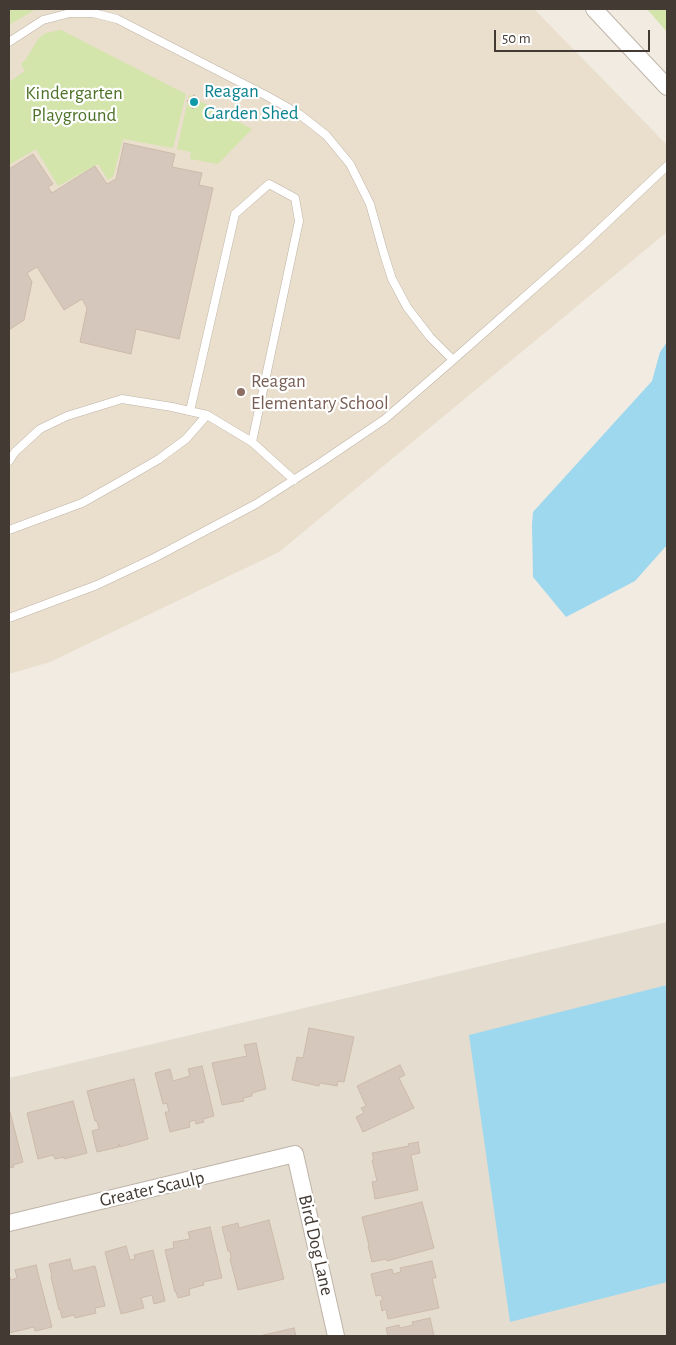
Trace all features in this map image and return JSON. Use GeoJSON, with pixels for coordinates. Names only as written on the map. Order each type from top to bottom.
{"type":"FeatureCollection","features":[{"type":"Feature","properties":{"kind":"street"},"geometry":{"type":"LineString","coordinates":[[594,9],[667,87]]}},
{"type":"Feature","properties":{"kind":"street","name":"Greater Scaulp"},"geometry":{"type":"LineString","coordinates":[[9,1223],[295,1154]]}},
{"type":"Feature","properties":{"kind":"street","name":"Bird Dog Lane"},"geometry":{"type":"LineString","coordinates":[[295,1154],[336,1336]]}},
{"type":"Feature","properties":{"kind":"lane"},"geometry":{"type":"LineString","coordinates":[[9,42],[43,20],[70,13],[94,13],[117,18],[299,114],[326,135],[350,164],[370,204],[392,279],[407,308],[430,337],[453,360]]}},
{"type":"Feature","properties":{"kind":"lane"},"geometry":{"type":"LineString","coordinates":[[9,618],[97,585],[154,558],[256,504],[385,418],[581,247],[667,166]]}},
{"type":"Feature","properties":{"kind":"lane"},"geometry":{"type":"LineString","coordinates":[[190,411],[235,214],[269,184],[295,198],[299,221],[252,442]]}},
{"type":"Feature","properties":{"kind":"lane"},"geometry":{"type":"LineString","coordinates":[[9,461],[15,452],[40,430],[67,416],[122,399],[207,415],[252,442],[294,480]]}},
{"type":"Feature","properties":{"kind":"lane"},"geometry":{"type":"LineString","coordinates":[[9,530],[82,503],[152,463],[186,439],[207,415]]}},
{"type":"Feature","properties":{"kind":"shaded area","name":"Reagan Elementary School"},"geometry":{"type":"Polygon","coordinates":[[[9,9],[534,9],[667,145],[667,232],[279,552],[50,662],[9,674],[9,9]]]}},
{"type":"Feature","properties":{"kind":"shaded area"},"geometry":{"type":"Polygon","coordinates":[[[667,922],[667,1336],[9,1336],[9,1078],[667,922]]]}},
{"type":"Feature","properties":{"kind":"green space"},"geometry":{"type":"Polygon","coordinates":[[[9,9],[36,9],[9,25],[9,9]]]}},
{"type":"Feature","properties":{"kind":"green space"},"geometry":{"type":"Polygon","coordinates":[[[647,9],[667,9],[667,32],[647,9]]]}},
{"type":"Feature","properties":{"kind":"green space","name":"Kindergarten Playground"},"geometry":{"type":"Polygon","coordinates":[[[61,30],[186,94],[173,148],[123,139],[113,177],[108,180],[98,164],[58,186],[36,149],[9,165],[9,82],[25,71],[21,64],[39,38],[46,33],[61,30]]]}},
{"type":"Feature","properties":{"kind":"green space"},"geometry":{"type":"Polygon","coordinates":[[[189,95],[252,129],[218,164],[190,159],[191,152],[177,149],[189,95]]]}},
{"type":"Feature","properties":{"kind":"water"},"geometry":{"type":"Polygon","coordinates":[[[667,342],[667,545],[635,581],[566,617],[533,577],[533,512],[652,381],[660,352],[667,342]]]}},
{"type":"Feature","properties":{"kind":"water"},"geometry":{"type":"Polygon","coordinates":[[[667,985],[667,1282],[510,1322],[469,1035],[667,985]]]}},
{"type":"Feature","properties":{"kind":"building","name":"Reagan Garden Shed"},"geometry":{"type":"Polygon","coordinates":[[[194,95],[200,103],[193,109],[187,101],[194,95]]]}},
{"type":"Feature","properties":{"kind":"building"},"geometry":{"type":"Polygon","coordinates":[[[124,143],[175,154],[172,167],[202,173],[199,185],[213,188],[179,339],[136,329],[131,354],[80,342],[87,308],[82,299],[64,310],[37,267],[27,273],[32,282],[24,320],[9,330],[9,169],[33,154],[53,184],[48,187],[52,193],[95,166],[107,184],[116,179],[124,143]]]}},
{"type":"Feature","properties":{"kind":"building"},"geometry":{"type":"Polygon","coordinates":[[[309,1028],[354,1037],[344,1082],[338,1081],[337,1086],[320,1083],[319,1086],[292,1080],[297,1057],[303,1058],[309,1028]]]}},
{"type":"Feature","properties":{"kind":"building"},"geometry":{"type":"Polygon","coordinates":[[[256,1043],[266,1089],[252,1093],[252,1096],[243,1098],[244,1101],[222,1105],[212,1063],[247,1056],[244,1045],[256,1043]]]}},
{"type":"Feature","properties":{"kind":"building"},"geometry":{"type":"Polygon","coordinates":[[[400,1065],[405,1075],[399,1078],[414,1108],[363,1132],[356,1117],[364,1113],[361,1108],[366,1106],[357,1086],[400,1065]]]}},
{"type":"Feature","properties":{"kind":"building"},"geometry":{"type":"Polygon","coordinates":[[[202,1066],[214,1116],[203,1119],[204,1122],[196,1124],[195,1120],[189,1122],[190,1127],[170,1132],[165,1112],[169,1112],[167,1103],[163,1104],[155,1073],[170,1069],[173,1081],[190,1076],[188,1069],[202,1066]]]}},
{"type":"Feature","properties":{"kind":"building"},"geometry":{"type":"Polygon","coordinates":[[[134,1079],[148,1139],[120,1147],[118,1144],[119,1147],[97,1152],[92,1131],[99,1129],[87,1091],[134,1079]]]}},
{"type":"Feature","properties":{"kind":"building"},"geometry":{"type":"Polygon","coordinates":[[[73,1101],[87,1153],[64,1159],[64,1157],[55,1159],[53,1155],[38,1159],[27,1113],[73,1101]]]}},
{"type":"Feature","properties":{"kind":"building"},"geometry":{"type":"Polygon","coordinates":[[[9,1112],[23,1162],[9,1168],[9,1112]]]}},
{"type":"Feature","properties":{"kind":"building"},"geometry":{"type":"Polygon","coordinates":[[[418,1142],[420,1153],[411,1155],[418,1190],[375,1199],[372,1182],[377,1181],[372,1153],[409,1146],[408,1144],[418,1142]]]}},
{"type":"Feature","properties":{"kind":"building"},"geometry":{"type":"Polygon","coordinates":[[[422,1202],[434,1248],[387,1261],[386,1259],[372,1262],[362,1217],[422,1202]]]}},
{"type":"Feature","properties":{"kind":"building"},"geometry":{"type":"Polygon","coordinates":[[[269,1220],[284,1279],[238,1290],[230,1259],[230,1251],[228,1251],[222,1227],[238,1223],[239,1228],[269,1220]]]}},
{"type":"Feature","properties":{"kind":"building"},"geometry":{"type":"Polygon","coordinates":[[[210,1227],[222,1278],[203,1282],[204,1285],[189,1289],[190,1295],[178,1298],[165,1250],[174,1248],[173,1242],[190,1239],[188,1232],[210,1227]]]}},
{"type":"Feature","properties":{"kind":"building"},"geometry":{"type":"Polygon","coordinates":[[[126,1246],[130,1260],[135,1259],[134,1255],[153,1250],[165,1301],[154,1304],[152,1295],[141,1298],[144,1308],[121,1314],[105,1252],[126,1246]]]}},
{"type":"Feature","properties":{"kind":"building"},"geometry":{"type":"Polygon","coordinates":[[[70,1259],[73,1271],[95,1266],[105,1306],[95,1308],[96,1313],[75,1318],[74,1315],[62,1318],[49,1264],[70,1259]]]}},
{"type":"Feature","properties":{"kind":"building"},"geometry":{"type":"Polygon","coordinates":[[[432,1261],[436,1278],[432,1278],[439,1308],[388,1319],[386,1309],[382,1311],[380,1301],[383,1300],[381,1295],[376,1296],[371,1274],[392,1269],[393,1274],[401,1272],[400,1268],[432,1261]]]}},
{"type":"Feature","properties":{"kind":"building"},"geometry":{"type":"Polygon","coordinates":[[[36,1265],[52,1327],[35,1331],[34,1327],[9,1333],[9,1278],[11,1280],[17,1278],[15,1270],[36,1265]]]}},
{"type":"Feature","properties":{"kind":"building"},"geometry":{"type":"Polygon","coordinates":[[[430,1318],[434,1336],[388,1336],[386,1328],[399,1325],[400,1328],[413,1325],[412,1322],[430,1318]]]}},
{"type":"Feature","properties":{"kind":"building"},"geometry":{"type":"Polygon","coordinates":[[[294,1328],[296,1336],[259,1336],[268,1334],[294,1328]]]}},
{"type":"Feature","properties":{"kind":"place","name":"Reagan Garden Shed"},"geometry":{"type":"Point","coordinates":[194,102]}},
{"type":"Feature","properties":{"kind":"place","name":"Reagan Elementary School"},"geometry":{"type":"Point","coordinates":[241,392]}}]}
